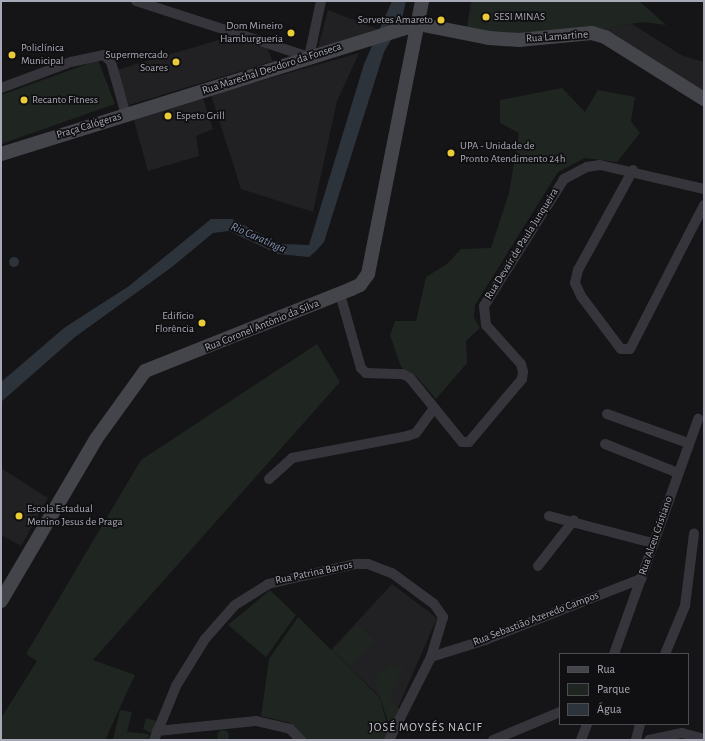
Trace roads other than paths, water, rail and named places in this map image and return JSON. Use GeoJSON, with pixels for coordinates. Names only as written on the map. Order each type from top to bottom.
{"type":"FeatureCollection","features":[{"type":"Feature","properties":{"kind":"main road","name":"Rua Coronel Antônio da Silva"},"geometry":{"type":"LineString","coordinates":[[1,601],[93,445],[145,371],[340,294],[360,285],[368,274],[413,25],[422,1]]}},
{"type":"Feature","properties":{"kind":"main road","name":"Rua Marechal Deodoro da Fonseca"},"geometry":{"type":"LineString","coordinates":[[126,115],[413,25]]}},
{"type":"Feature","properties":{"kind":"main road","name":"Rua Lamartine"},"geometry":{"type":"LineString","coordinates":[[413,25],[489,38],[519,40],[592,34],[605,37],[704,98]]}},
{"type":"Feature","properties":{"kind":"main road","name":"Praça Calógeras"},"geometry":{"type":"LineString","coordinates":[[1,154],[126,115]]}},
{"type":"Feature","properties":{"kind":"street"},"geometry":{"type":"LineString","coordinates":[[136,1],[309,57],[322,1]]}},
{"type":"Feature","properties":{"kind":"street","name":"Praça Calógeras"},"geometry":{"type":"LineString","coordinates":[[1,88],[71,62],[104,54],[111,62],[126,115]]}},
{"type":"Feature","properties":{"kind":"street","name":"Rua Devair de Paula Junqueira"},"geometry":{"type":"LineString","coordinates":[[340,294],[361,368],[366,373],[403,374],[410,378],[462,442],[469,442],[522,379],[523,372],[521,364],[486,325],[484,306],[490,295],[564,178],[587,167],[600,165],[633,170]]}},
{"type":"Feature","properties":{"kind":"street"},"geometry":{"type":"LineString","coordinates":[[704,189],[633,170],[578,270],[575,283],[581,296],[621,349],[630,349],[704,205]]}},
{"type":"Feature","properties":{"kind":"street"},"geometry":{"type":"LineString","coordinates":[[269,479],[292,458],[408,436],[416,433],[434,408]]}},
{"type":"Feature","properties":{"kind":"street"},"geometry":{"type":"LineString","coordinates":[[607,414],[688,443]]}},
{"type":"Feature","properties":{"kind":"street","name":"Rua Alceu Cristiano"},"geometry":{"type":"LineString","coordinates":[[614,653],[688,443],[698,419]]}},
{"type":"Feature","properties":{"kind":"street"},"geometry":{"type":"LineString","coordinates":[[604,444],[678,473]]}},
{"type":"Feature","properties":{"kind":"street"},"geometry":{"type":"LineString","coordinates":[[549,516],[574,520],[653,543]]}},
{"type":"Feature","properties":{"kind":"street"},"geometry":{"type":"LineString","coordinates":[[538,566],[574,520]]}},
{"type":"Feature","properties":{"kind":"street"},"geometry":{"type":"LineString","coordinates":[[665,653],[685,606],[694,534]]}},
{"type":"Feature","properties":{"kind":"street","name":"Rua Patrina Barros"},"geometry":{"type":"LineString","coordinates":[[155,735],[176,686],[214,627],[254,592],[288,577],[355,564],[368,564],[392,573],[442,612],[442,627],[431,656],[389,740]]}},
{"type":"Feature","properties":{"kind":"street","name":"Rua Sebastião Azeredo Campos"},"geometry":{"type":"LineString","coordinates":[[431,656],[485,640],[641,579]]}},
{"type":"Feature","properties":{"kind":"street"},"geometry":{"type":"LineString","coordinates":[[493,740],[559,712]]}},
{"type":"Feature","properties":{"kind":"street"},"geometry":{"type":"LineString","coordinates":[[155,735],[256,720],[290,729],[301,740]]}},
{"type":"Feature","properties":{"kind":"street"},"geometry":{"type":"LineString","coordinates":[[580,740],[587,725]]}},
{"type":"Feature","properties":{"kind":"street"},"geometry":{"type":"LineString","coordinates":[[636,740],[640,725]]}},
{"type":"Feature","properties":{"kind":"street"},"geometry":{"type":"LineString","coordinates":[[649,740],[682,733],[704,739]]}},
{"type":"Feature","properties":{"kind":"water","name":"Rio Caratinga"},"geometry":{"type":"Polygon","coordinates":[[[392,1],[406,1],[401,23],[384,52],[324,242],[315,252],[309,257],[278,254],[229,231],[213,233],[172,267],[75,337],[1,402],[1,382],[64,328],[129,286],[211,219],[232,219],[280,244],[309,245],[364,64],[392,1]]]}},
{"type":"Feature","properties":{"kind":"water"},"geometry":{"type":"Polygon","coordinates":[[[12,257],[16,257],[18,258],[18,266],[12,267],[9,264],[9,260],[12,257]]]}},
{"type":"Feature","properties":{"kind":"place","name":"SESI MINAS"},"geometry":{"type":"Point","coordinates":[486,17]}},
{"type":"Feature","properties":{"kind":"place","name":"Sorvetes Amareto"},"geometry":{"type":"Point","coordinates":[441,20]}},
{"type":"Feature","properties":{"kind":"place","name":"Dom Mineiro Hamburgueria"},"geometry":{"type":"Point","coordinates":[291,33]}},
{"type":"Feature","properties":{"kind":"place","name":"Policlínica Municipal"},"geometry":{"type":"Point","coordinates":[12,55]}},
{"type":"Feature","properties":{"kind":"place","name":"Supermercado Soares"},"geometry":{"type":"Point","coordinates":[176,62]}},
{"type":"Feature","properties":{"kind":"place","name":"Recanto Fitness"},"geometry":{"type":"Point","coordinates":[24,100]}},
{"type":"Feature","properties":{"kind":"place","name":"Espeto Grill"},"geometry":{"type":"Point","coordinates":[168,116]}},
{"type":"Feature","properties":{"kind":"place","name":"UPA - Unidade de Pronto Atendimento 24h"},"geometry":{"type":"Point","coordinates":[451,153]}},
{"type":"Feature","properties":{"kind":"place","name":"Edifício Florência"},"geometry":{"type":"Point","coordinates":[202,323]}},
{"type":"Feature","properties":{"kind":"place","name":"Escola Estadual Menino Jesus de Praga"},"geometry":{"type":"Point","coordinates":[19,516]}},
{"type":"Feature","properties":{"kind":"district","name":"JOSÉ MOYSÉS NACIF"},"geometry":{"type":"Point","coordinates":[426,728]}}]}
